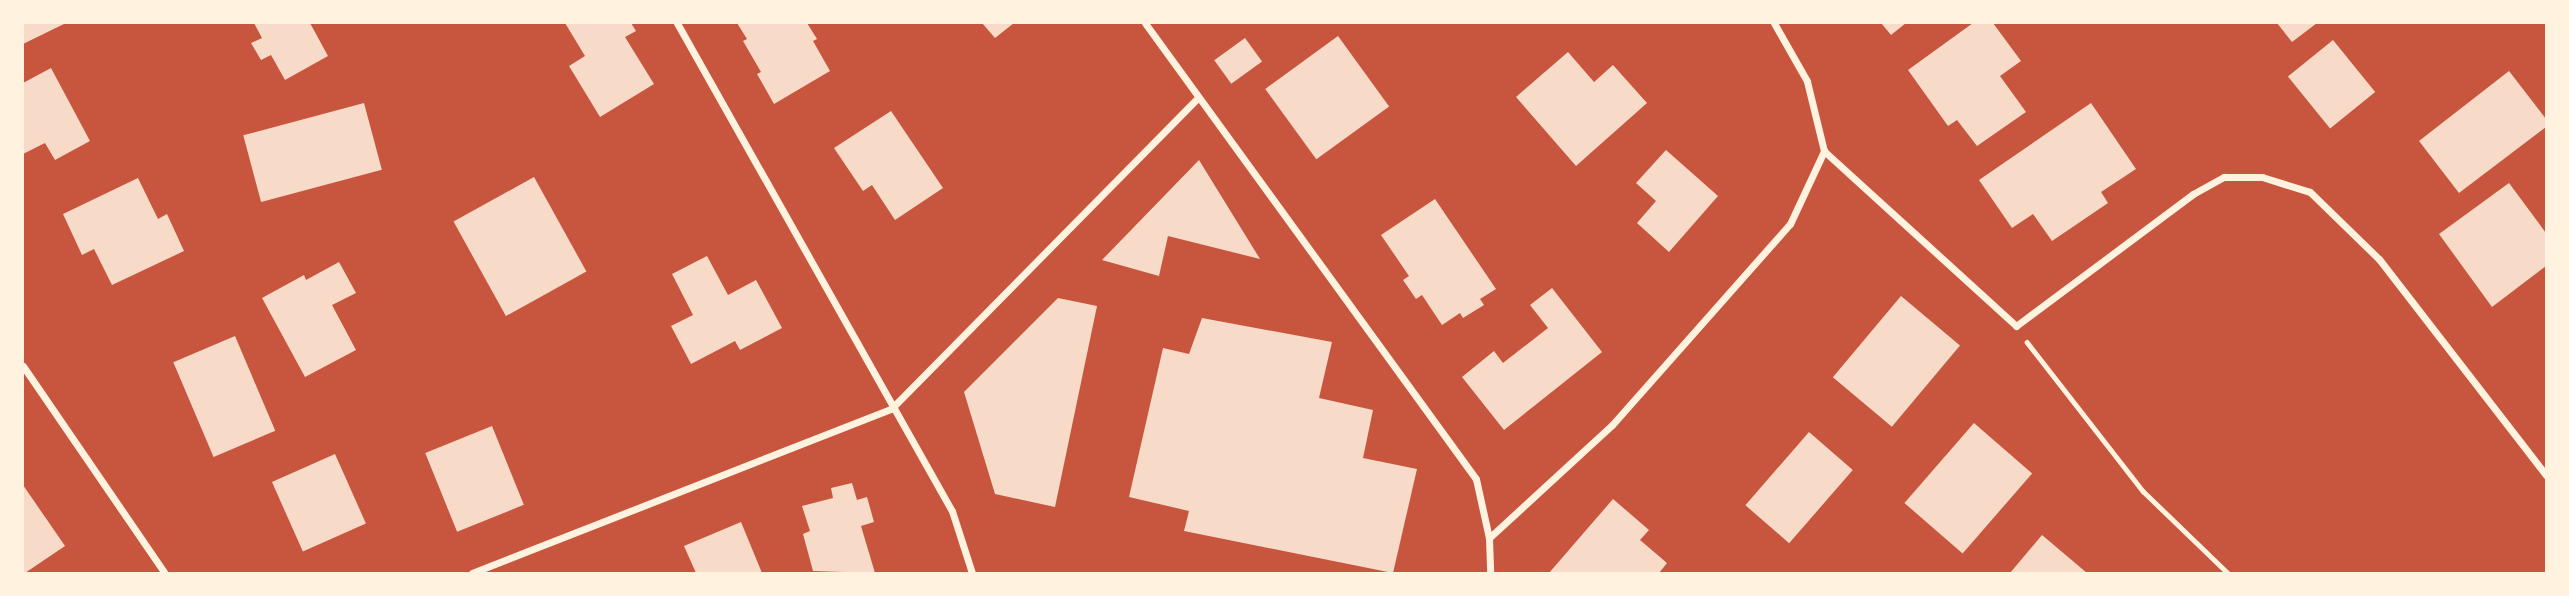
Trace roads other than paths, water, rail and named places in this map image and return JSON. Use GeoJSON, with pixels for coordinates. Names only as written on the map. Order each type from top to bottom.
{"type":"FeatureCollection","features":[{"type":"Feature","properties":{"kind":"street"},"geometry":{"type":"LineString","coordinates":[[677,23],[952,511],[972,573]]}},
{"type":"Feature","properties":{"kind":"street"},"geometry":{"type":"LineString","coordinates":[[1144,23],[1476,480],[1489,538],[1490,573]]}},
{"type":"Feature","properties":{"kind":"street"},"geometry":{"type":"LineString","coordinates":[[1774,23],[1807,81],[1824,151],[2016,326],[2193,194],[2224,177],[2262,177],[2311,192],[2379,259],[2546,475]]}},
{"type":"Feature","properties":{"kind":"street"},"geometry":{"type":"LineString","coordinates":[[472,573],[892,408],[1198,98]]}},
{"type":"Feature","properties":{"kind":"street"},"geometry":{"type":"LineString","coordinates":[[1489,538],[1612,425],[1790,224],[1824,151]]}},
{"type":"Feature","properties":{"kind":"street"},"geometry":{"type":"LineString","coordinates":[[23,366],[166,573]]}}]}
